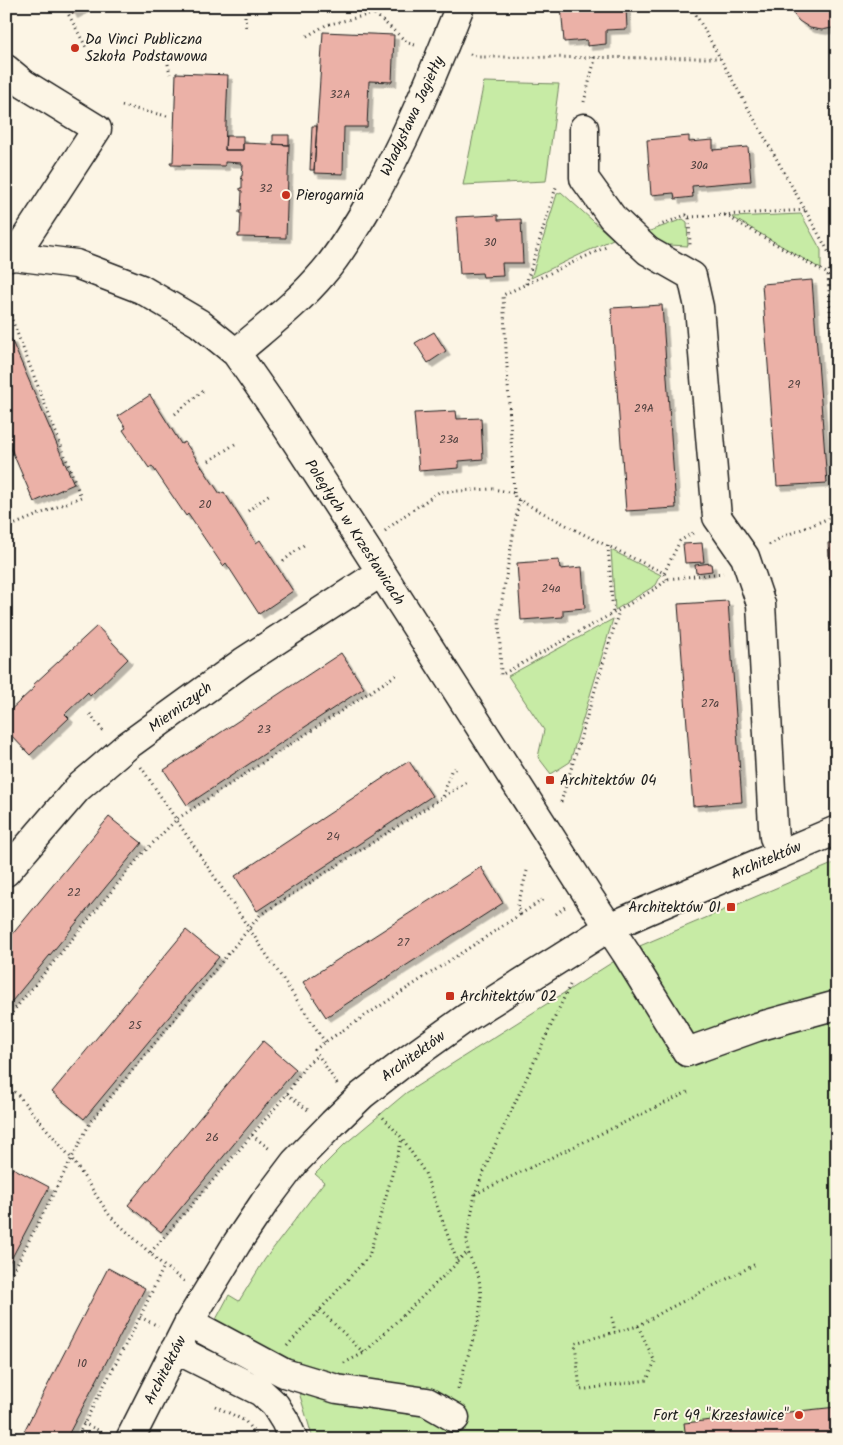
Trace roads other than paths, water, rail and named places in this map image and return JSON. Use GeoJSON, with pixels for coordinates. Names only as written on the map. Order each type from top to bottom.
{"type":"FeatureCollection","features":[{"type":"Feature","properties":{"kind":"street","name":"Władysława Jagiełły"},"geometry":{"type":"LineString","coordinates":[[236,353],[275,319],[337,257],[384,177],[414,116],[460,6]]}},
{"type":"Feature","properties":{"kind":"street"},"geometry":{"type":"LineString","coordinates":[[6,69],[24,84],[97,129],[10,257]]}},
{"type":"Feature","properties":{"kind":"street"},"geometry":{"type":"LineString","coordinates":[[584,128],[584,178],[612,217],[648,251],[692,276],[699,308],[717,516],[746,557],[761,604],[773,827],[774,838],[781,854]]}},
{"type":"Feature","properties":{"kind":"street","name":"Poległych w Krzesławicach"},"geometry":{"type":"LineString","coordinates":[[10,257],[76,264],[141,288],[198,323],[236,353],[365,547],[608,928],[626,952],[687,1052],[758,1027],[837,1005]]}},
{"type":"Feature","properties":{"kind":"street","name":"Mierniczych"},"geometry":{"type":"LineString","coordinates":[[6,872],[78,788],[127,746],[243,662],[380,573]]}},
{"type":"Feature","properties":{"kind":"street","name":"Architektów"},"geometry":{"type":"LineString","coordinates":[[130,1439],[189,1322],[237,1243],[295,1162],[362,1095],[466,1018],[608,928],[837,830]]}},
{"type":"Feature","properties":{"kind":"street"},"geometry":{"type":"LineString","coordinates":[[189,1322],[284,1373],[337,1389],[427,1402],[453,1417]]}},
{"type":"Feature","properties":{"kind":"street"},"geometry":{"type":"LineString","coordinates":[[175,1349],[261,1392],[275,1405],[294,1439]]}},
{"type":"Feature","properties":{"kind":"place","name":"Da Vinci Publiczna Szkoła Podstawowa"},"geometry":{"type":"Point","coordinates":[75,48]}},
{"type":"Feature","properties":{"kind":"place","name":"Pierogarnia"},"geometry":{"type":"Point","coordinates":[286,195]}},
{"type":"Feature","properties":{"kind":"place","name":"Architektów 04"},"geometry":{"type":"Point","coordinates":[550,780]}},
{"type":"Feature","properties":{"kind":"place","name":"Architektów 01"},"geometry":{"type":"Point","coordinates":[731,907]}},
{"type":"Feature","properties":{"kind":"place","name":"Architektów 02"},"geometry":{"type":"Point","coordinates":[450,996]}},
{"type":"Feature","properties":{"kind":"place","name":"Fort 49 \"Krzesławice\""},"geometry":{"type":"Point","coordinates":[799,1415]}}]}
